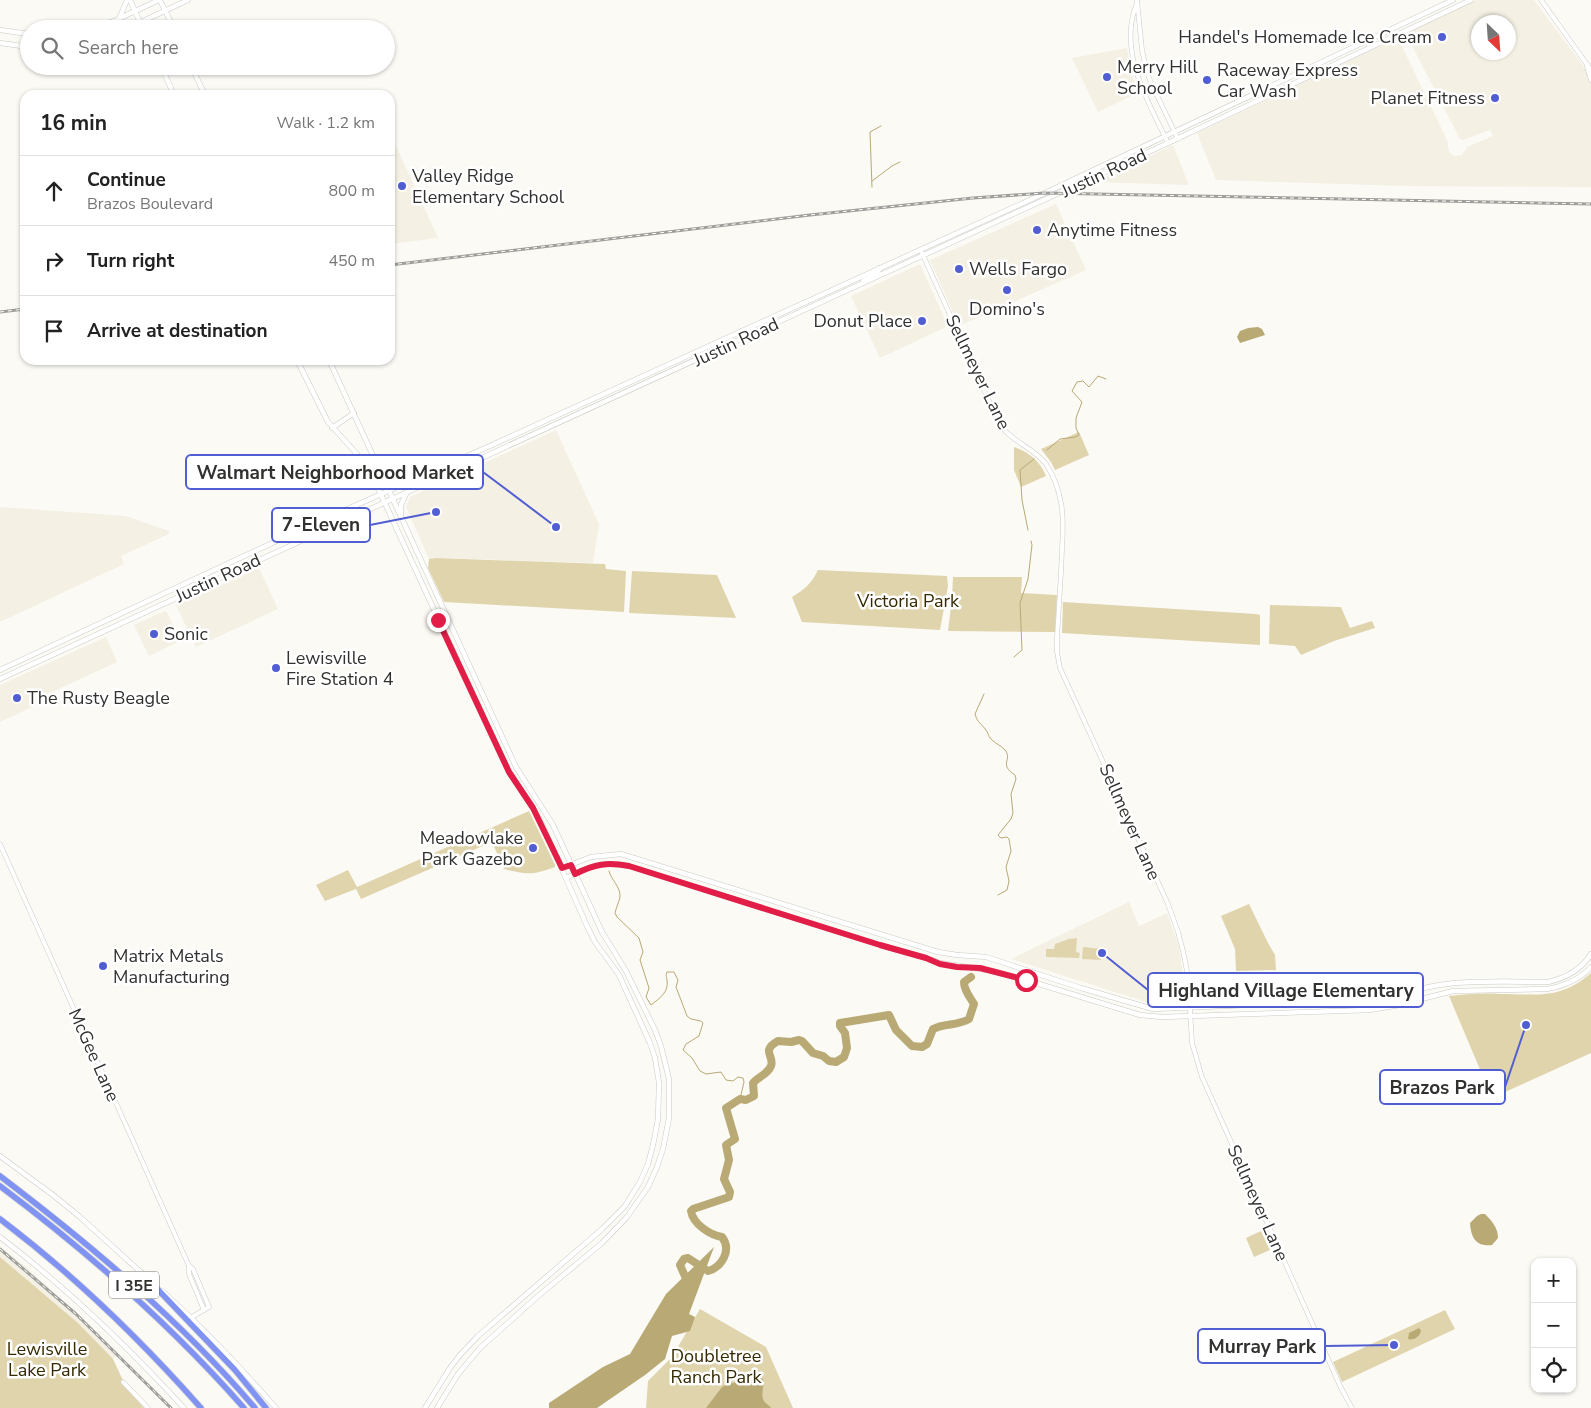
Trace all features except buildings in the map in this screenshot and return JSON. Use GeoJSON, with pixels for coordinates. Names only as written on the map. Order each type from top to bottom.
{"type":"FeatureCollection","features":[{"type":"Feature","properties":{"kind":"highway","name":"I 35E"},"geometry":{"type":"LineString","coordinates":[[0,1176],[38,1205],[157,1306],[200,1347],[255,1408]]}},
{"type":"Feature","properties":{"kind":"highway"},"geometry":{"type":"LineString","coordinates":[[0,1186],[120,1284],[171,1331],[244,1408]]}},
{"type":"Feature","properties":{"kind":"highway","name":"I 35E"},"geometry":{"type":"LineString","coordinates":[[0,1219],[55,1263],[122,1324],[201,1408]]}},
{"type":"Feature","properties":{"kind":"highway"},"geometry":{"type":"LineString","coordinates":[[143,1274],[235,1370],[266,1408]]}},
{"type":"Feature","properties":{"kind":"main road"},"geometry":{"type":"LineString","coordinates":[[118,19],[128,0],[139,20]]}},
{"type":"Feature","properties":{"kind":"main road"},"geometry":{"type":"LineString","coordinates":[[118,19],[160,0],[170,20]]}},
{"type":"Feature","properties":{"kind":"main road"},"geometry":{"type":"LineString","coordinates":[[145,20],[188,0]]}},
{"type":"Feature","properties":{"kind":"main road","name":"Justin Road"},"geometry":{"type":"LineString","coordinates":[[0,670],[299,531],[921,250],[1165,137],[1453,0]]}},
{"type":"Feature","properties":{"kind":"main road","name":"Justin Road"},"geometry":{"type":"LineString","coordinates":[[0,679],[1168,144],[1471,0]]}},
{"type":"Feature","properties":{"kind":"main road"},"geometry":{"type":"LineString","coordinates":[[0,30],[20,33]]}},
{"type":"Feature","properties":{"kind":"main road"},"geometry":{"type":"LineString","coordinates":[[0,43],[20,46]]}},
{"type":"Feature","properties":{"kind":"main road"},"geometry":{"type":"LineString","coordinates":[[165,75],[172,90]]}},
{"type":"Feature","properties":{"kind":"main road"},"geometry":{"type":"LineString","coordinates":[[195,75],[203,90]]}},
{"type":"Feature","properties":{"kind":"main road"},"geometry":{"type":"LineString","coordinates":[[1250,97],[1253,103]]}},
{"type":"Feature","properties":{"kind":"main road"},"geometry":{"type":"LineString","coordinates":[[856,287],[872,275],[878,273],[879,268]]}},
{"type":"Feature","properties":{"kind":"main road"},"geometry":{"type":"LineString","coordinates":[[299,365],[324,416],[332,428],[365,464],[381,495],[509,772],[533,808],[595,942],[619,976],[655,1058],[659,1094],[658,1119],[651,1156],[640,1182],[612,1220],[478,1336],[460,1355],[425,1408]]}},
{"type":"Feature","properties":{"kind":"main road"},"geometry":{"type":"LineString","coordinates":[[331,365],[516,767],[553,825],[602,932],[626,972],[655,1030],[666,1065],[670,1092],[669,1118],[663,1149],[648,1187],[627,1217],[602,1243],[538,1296],[480,1348],[458,1374],[437,1408]]}},
{"type":"Feature","properties":{"kind":"main road"},"geometry":{"type":"LineString","coordinates":[[332,428],[354,413]]}},
{"type":"Feature","properties":{"kind":"main road"},"geometry":{"type":"LineString","coordinates":[[521,431],[525,439]]}},
{"type":"Feature","properties":{"kind":"main road"},"geometry":{"type":"LineString","coordinates":[[403,521],[401,505],[407,492]]}},
{"type":"Feature","properties":{"kind":"main road"},"geometry":{"type":"LineString","coordinates":[[299,531],[304,539]]}},
{"type":"Feature","properties":{"kind":"main road"},"geometry":{"type":"LineString","coordinates":[[230,563],[234,571]]}},
{"type":"Feature","properties":{"kind":"main road"},"geometry":{"type":"LineString","coordinates":[[422,584],[429,578]]}},
{"type":"Feature","properties":{"kind":"main road"},"geometry":{"type":"LineString","coordinates":[[44,649],[48,657]]}},
{"type":"Feature","properties":{"kind":"main road"},"geometry":{"type":"LineString","coordinates":[[562,868],[591,857],[622,854],[933,951],[957,956],[986,957],[1146,1008],[1189,1008],[1367,1000],[1460,983],[1548,982],[1560,980],[1578,969],[1591,954]]}},
{"type":"Feature","properties":{"kind":"main road"},"geometry":{"type":"LineString","coordinates":[[566,878],[597,865],[612,863],[629,866],[926,958],[940,964],[980,968],[1140,1015],[1162,1018],[1369,1010],[1394,1006],[1454,991],[1547,989],[1558,987],[1578,978],[1591,967]]}},
{"type":"Feature","properties":{"kind":"main road"},"geometry":{"type":"LineString","coordinates":[[777,913],[780,902]]}},
{"type":"Feature","properties":{"kind":"main road"},"geometry":{"type":"LineString","coordinates":[[1052,988],[1054,980]]}},
{"type":"Feature","properties":{"kind":"main road"},"geometry":{"type":"LineString","coordinates":[[1488,982],[1488,990]]}},
{"type":"Feature","properties":{"kind":"main road"},"geometry":{"type":"LineString","coordinates":[[1437,986],[1440,994]]}},
{"type":"Feature","properties":{"kind":"main road"},"geometry":{"type":"LineString","coordinates":[[0,1156],[80,1217],[192,1317],[276,1408]]}},
{"type":"Feature","properties":{"kind":"main road"},"geometry":{"type":"LineString","coordinates":[[0,1237],[90,1313],[145,1365],[184,1408]]}},
{"type":"Feature","properties":{"kind":"street"},"geometry":{"type":"LineString","coordinates":[[1541,0],[1591,70]]}},
{"type":"Feature","properties":{"kind":"street"},"geometry":{"type":"LineString","coordinates":[[1137,1],[1142,50],[1151,83],[1178,139]]}},
{"type":"Feature","properties":{"kind":"street"},"geometry":{"type":"LineString","coordinates":[[1137,1],[1133,13],[1131,40],[1138,78],[1168,144]]}},
{"type":"Feature","properties":{"kind":"street"},"geometry":{"type":"LineString","coordinates":[[1587,65],[1591,80]]}},
{"type":"Feature","properties":{"kind":"street"},"geometry":{"type":"LineString","coordinates":[[1141,88],[1151,83]]}},
{"type":"Feature","properties":{"kind":"street","name":"Sellmeyer Lane"},"geometry":{"type":"LineString","coordinates":[[921,250],[1000,425],[1008,435],[1029,448],[1043,460],[1050,470],[1057,488],[1062,504],[1063,524],[1057,636],[1060,668],[1174,918],[1181,940],[1188,976],[1192,1043],[1202,1077],[1341,1388],[1352,1408]]}},
{"type":"Feature","properties":{"kind":"street","name":"McGee Lane"},"geometry":{"type":"LineString","coordinates":[[0,844],[189,1266],[189,1274],[204,1310],[210,1307],[194,1268],[189,1266]]}},
{"type":"Feature","properties":{"kind":"street"},"geometry":{"type":"LineString","coordinates":[[192,1317],[204,1310]]}},
{"type":"Feature","properties":{"kind":"street"},"geometry":{"type":"LineString","coordinates":[[123,1382],[148,1408]]}},
{"type":"Feature","properties":{"kind":"shaded area"},"geometry":{"type":"Polygon","coordinates":[[[1476,0],[1534,0],[1591,78],[1591,187],[1406,186],[1216,180],[1197,133],[1398,38],[1448,142],[1450,153],[1455,156],[1462,155],[1467,147],[1493,136],[1490,130],[1463,140],[1460,139],[1406,34],[1476,0]]]}},
{"type":"Feature","properties":{"kind":"shaded area","name":"Merry Hill School"},"geometry":{"type":"Polygon","coordinates":[[[1127,48],[1130,68],[1138,93],[1098,112],[1072,58],[1127,48]]]}},
{"type":"Feature","properties":{"kind":"shaded area","name":"Valley Ridge Elementary School"},"geometry":{"type":"Polygon","coordinates":[[[395,144],[438,238],[395,243],[395,144]]]}},
{"type":"Feature","properties":{"kind":"shaded area"},"geometry":{"type":"Polygon","coordinates":[[[1173,145],[1189,185],[1093,182],[1156,153],[1173,145]]]}},
{"type":"Feature","properties":{"kind":"shaded area"},"geometry":{"type":"Polygon","coordinates":[[[1056,204],[1086,270],[959,326],[930,260],[1056,204]]]}},
{"type":"Feature","properties":{"kind":"shaded area"},"geometry":{"type":"Polygon","coordinates":[[[920,264],[948,326],[880,358],[851,296],[920,264]]]}},
{"type":"Feature","properties":{"kind":"shaded area"},"geometry":{"type":"Polygon","coordinates":[[[1258,327],[1262,329],[1265,335],[1240,343],[1237,337],[1240,331],[1258,327]]]}},
{"type":"Feature","properties":{"kind":"shaded area"},"geometry":{"type":"Polygon","coordinates":[[[556,430],[599,524],[593,563],[429,559],[406,507],[410,497],[556,430]]]}},
{"type":"Feature","properties":{"kind":"shaded area"},"geometry":{"type":"Polygon","coordinates":[[[0,507],[126,516],[169,531],[169,534],[121,556],[124,564],[0,622],[0,507]]]}},
{"type":"Feature","properties":{"kind":"shaded area"},"geometry":{"type":"Polygon","coordinates":[[[259,568],[278,609],[196,647],[176,605],[259,568]]]}},
{"type":"Feature","properties":{"kind":"shaded area"},"geometry":{"type":"Polygon","coordinates":[[[165,611],[180,641],[149,656],[134,625],[165,611]]]}},
{"type":"Feature","properties":{"kind":"shaded area"},"geometry":{"type":"Polygon","coordinates":[[[106,637],[117,662],[41,697],[43,702],[0,722],[0,685],[106,637]]]}},
{"type":"Feature","properties":{"kind":"shaded area"},"geometry":{"type":"Polygon","coordinates":[[[1129,902],[1139,926],[1167,913],[1179,947],[1184,982],[1184,1003],[1143,1001],[1011,959],[1129,902]]]}},
{"type":"Feature","properties":{"kind":"shaded area"},"geometry":{"type":"Polygon","coordinates":[[[1481,1214],[1485,1214],[1488,1217],[1497,1231],[1498,1238],[1492,1245],[1482,1245],[1473,1237],[1470,1223],[1481,1214]]]}},
{"type":"Feature","properties":{"kind":"shaded area"},"geometry":{"type":"Polygon","coordinates":[[[0,1247],[25,1266],[118,1353],[113,1359],[78,1323],[0,1257],[0,1247]]]}},
{"type":"Feature","properties":{"kind":"shaded area"},"geometry":{"type":"Polygon","coordinates":[[[714,1247],[689,1314],[695,1317],[690,1331],[672,1336],[665,1359],[597,1408],[549,1408],[549,1403],[603,1367],[630,1354],[666,1294],[714,1247]]]}},
{"type":"Feature","properties":{"kind":"shaded area"},"geometry":{"type":"Polygon","coordinates":[[[1419,1328],[1421,1331],[1418,1336],[1414,1339],[1408,1339],[1409,1333],[1419,1328]]]}},
{"type":"Feature","properties":{"kind":"shaded area"},"geometry":{"type":"Polygon","coordinates":[[[758,1378],[763,1379],[763,1398],[771,1408],[706,1408],[722,1387],[758,1378]]]}},
{"type":"Feature","properties":{"kind":"green space"},"geometry":{"type":"Polygon","coordinates":[[[1079,432],[1089,455],[1055,470],[1041,449],[1079,432]]]}},
{"type":"Feature","properties":{"kind":"green space"},"geometry":{"type":"Polygon","coordinates":[[[1014,447],[1033,458],[1041,466],[1046,476],[1021,487],[1014,470],[1014,447]]]}},
{"type":"Feature","properties":{"kind":"green space"},"geometry":{"type":"Polygon","coordinates":[[[429,559],[605,564],[606,569],[626,571],[624,612],[444,602],[428,568],[429,559]]]}},
{"type":"Feature","properties":{"kind":"green space","name":"Victoria Park"},"geometry":{"type":"Polygon","coordinates":[[[818,570],[947,576],[948,586],[940,630],[802,622],[792,597],[807,586],[818,570]]]}},
{"type":"Feature","properties":{"kind":"green space"},"geometry":{"type":"Polygon","coordinates":[[[632,571],[717,575],[736,618],[629,613],[632,571]]]}},
{"type":"Feature","properties":{"kind":"green space","name":"Victoria Park"},"geometry":{"type":"Polygon","coordinates":[[[953,577],[1022,577],[1021,593],[1057,595],[1055,632],[948,631],[953,577]]]}},
{"type":"Feature","properties":{"kind":"green space"},"geometry":{"type":"Polygon","coordinates":[[[1063,602],[1256,614],[1260,615],[1260,645],[1062,633],[1063,602]]]}},
{"type":"Feature","properties":{"kind":"green space"},"geometry":{"type":"Polygon","coordinates":[[[1270,605],[1341,607],[1350,628],[1372,621],[1375,628],[1334,641],[1301,655],[1295,646],[1269,644],[1270,605]]]}},
{"type":"Feature","properties":{"kind":"green space"},"geometry":{"type":"Polygon","coordinates":[[[529,811],[555,867],[541,872],[530,873],[504,869],[492,842],[361,899],[356,889],[325,901],[316,885],[348,870],[357,887],[529,811]]]}},
{"type":"Feature","properties":{"kind":"green space"},"geometry":{"type":"Polygon","coordinates":[[[1249,904],[1275,955],[1276,970],[1236,971],[1235,949],[1221,916],[1249,904]]]}},
{"type":"Feature","properties":{"kind":"green space"},"geometry":{"type":"Polygon","coordinates":[[[1077,938],[1076,952],[1080,953],[1079,958],[1046,957],[1046,949],[1054,949],[1055,944],[1077,938]]]}},
{"type":"Feature","properties":{"kind":"green space"},"geometry":{"type":"Polygon","coordinates":[[[1083,947],[1102,949],[1101,960],[1082,959],[1083,947]]]}},
{"type":"Feature","properties":{"kind":"green space"},"geometry":{"type":"Polygon","coordinates":[[[1591,973],[1591,1053],[1492,1098],[1449,996],[1548,994],[1569,988],[1591,973]]]}},
{"type":"Feature","properties":{"kind":"green space"},"geometry":{"type":"Polygon","coordinates":[[[1263,1230],[1272,1249],[1254,1257],[1246,1238],[1263,1230]]]}},
{"type":"Feature","properties":{"kind":"green space","name":"Lewisville Lake Park"},"geometry":{"type":"Polygon","coordinates":[[[0,1257],[78,1323],[113,1359],[127,1389],[144,1408],[0,1408],[0,1257]]]}},
{"type":"Feature","properties":{"kind":"green space","name":"Doubletree Ranch Park"},"geometry":{"type":"Polygon","coordinates":[[[700,1309],[766,1347],[793,1408],[646,1408],[648,1381],[672,1357],[700,1309]]]}},
{"type":"Feature","properties":{"kind":"green space"},"geometry":{"type":"Polygon","coordinates":[[[1445,1310],[1455,1329],[1342,1382],[1333,1362],[1445,1310]]]}},
{"type":"Feature","properties":{"kind":"waterway"},"geometry":{"type":"LineString","coordinates":[[872,187],[870,132],[881,126]]}},
{"type":"Feature","properties":{"kind":"waterway"},"geometry":{"type":"LineString","coordinates":[[872,181],[900,162]]}},
{"type":"Feature","properties":{"kind":"waterway"},"geometry":{"type":"LineString","coordinates":[[1047,450],[1060,439],[1079,435],[1076,428],[1076,418],[1082,402],[1072,391],[1077,382],[1083,381],[1089,387],[1098,376],[1106,379]]}},
{"type":"Feature","properties":{"kind":"waterway"},"geometry":{"type":"LineString","coordinates":[[1028,530],[1022,500],[1020,470],[1034,459]]}},
{"type":"Feature","properties":{"kind":"waterway"},"geometry":{"type":"LineString","coordinates":[[1014,657],[1022,650],[1020,603],[1028,579],[1031,541]]}},
{"type":"Feature","properties":{"kind":"waterway"},"geometry":{"type":"LineString","coordinates":[[984,694],[975,714],[976,717],[991,739],[1007,753],[1007,768],[1015,775],[1016,779],[1011,794],[1013,813],[1011,819],[998,835],[1001,838],[1007,837],[1009,839],[1011,851],[1006,867],[1009,881],[1007,890],[998,895]]}},
{"type":"Feature","properties":{"kind":"waterway"},"geometry":{"type":"LineString","coordinates":[[609,871],[620,893],[615,913],[639,938],[643,952],[640,960],[649,988],[646,997],[651,1005],[658,1000],[667,988],[667,972],[674,972],[678,980],[676,987],[687,1016],[703,1023],[699,1036],[686,1044],[683,1050],[692,1058],[700,1071],[706,1074],[721,1072],[726,1080],[733,1081],[738,1077],[743,1078],[744,1082],[740,1099]]}},
{"type":"Feature","properties":{"kind":"waterway"},"geometry":{"type":"LineString","coordinates":[[688,1283],[680,1265],[684,1259],[688,1258],[708,1271],[718,1266],[726,1252],[725,1242],[722,1237],[712,1234],[703,1228],[692,1216],[691,1211],[729,1197],[730,1192],[724,1179],[729,1160],[726,1145],[735,1139],[726,1108],[740,1099],[746,1100],[754,1096],[753,1083],[768,1071],[771,1066],[770,1048],[778,1041],[791,1042],[799,1040],[813,1053],[823,1056],[829,1061],[836,1062],[844,1057],[847,1048],[845,1033],[840,1023],[889,1015],[896,1030],[912,1046],[922,1047],[927,1044],[933,1029],[969,1019],[974,1004],[966,991],[964,982],[971,977]]}},
{"type":"Feature","properties":{"kind":"railway"},"geometry":{"type":"LineString","coordinates":[[395,264],[810,215],[973,198],[1045,193],[1591,204]]}},
{"type":"Feature","properties":{"kind":"railway"},"geometry":{"type":"LineString","coordinates":[[0,312],[20,310]]}},
{"type":"Feature","properties":{"kind":"railway"},"geometry":{"type":"LineString","coordinates":[[0,1249],[76,1314],[171,1408]]}},
{"type":"Feature","properties":{"kind":"place","name":"Handel's Homemade Ice Cream"},"geometry":{"type":"Point","coordinates":[1442,37]}},
{"type":"Feature","properties":{"kind":"place","name":"Merry Hill School"},"geometry":{"type":"Point","coordinates":[1107,77]}},
{"type":"Feature","properties":{"kind":"place","name":"Raceway Express Car Wash"},"geometry":{"type":"Point","coordinates":[1207,80]}},
{"type":"Feature","properties":{"kind":"place","name":"Planet Fitness"},"geometry":{"type":"Point","coordinates":[1495,98]}},
{"type":"Feature","properties":{"kind":"place","name":"Valley Ridge Elementary School"},"geometry":{"type":"Point","coordinates":[402,186]}},
{"type":"Feature","properties":{"kind":"place","name":"Anytime Fitness"},"geometry":{"type":"Point","coordinates":[1037,230]}},
{"type":"Feature","properties":{"kind":"place","name":"Wells Fargo"},"geometry":{"type":"Point","coordinates":[959,269]}},
{"type":"Feature","properties":{"kind":"place","name":"Domino's"},"geometry":{"type":"Point","coordinates":[1007,290]}},
{"type":"Feature","properties":{"kind":"place","name":"Donut Place"},"geometry":{"type":"Point","coordinates":[922,321]}},
{"type":"Feature","properties":{"kind":"place","name":"7-Eleven"},"geometry":{"type":"Point","coordinates":[436,512]}},
{"type":"Feature","properties":{"kind":"place","name":"Walmart Neighborhood Market"},"geometry":{"type":"Point","coordinates":[556,527]}},
{"type":"Feature","properties":{"kind":"place","name":"Sonic"},"geometry":{"type":"Point","coordinates":[154,634]}},
{"type":"Feature","properties":{"kind":"place","name":"Lewisville Fire Station 4"},"geometry":{"type":"Point","coordinates":[276,668]}},
{"type":"Feature","properties":{"kind":"place","name":"The Rusty Beagle"},"geometry":{"type":"Point","coordinates":[17,698]}},
{"type":"Feature","properties":{"kind":"place","name":"Meadowlake Park Gazebo"},"geometry":{"type":"Point","coordinates":[533,848]}},
{"type":"Feature","properties":{"kind":"place","name":"Highland Village Elementary"},"geometry":{"type":"Point","coordinates":[1102,953]}},
{"type":"Feature","properties":{"kind":"place","name":"Matrix Metals Manufacturing"},"geometry":{"type":"Point","coordinates":[103,966]}},
{"type":"Feature","properties":{"kind":"place","name":"Brazos Park"},"geometry":{"type":"Point","coordinates":[1526,1025]}},
{"type":"Feature","properties":{"kind":"place","name":"Murray Park"},"geometry":{"type":"Point","coordinates":[1394,1345]}},
{"type":"Feature","properties":{"kind":"route"},"geometry":{"type":"LineString","coordinates":[[438,620],[509,772],[541,822],[562,868],[571,865],[575,874],[597,865],[612,863],[629,866],[926,958],[940,964],[980,968],[1026,980]]}}]}
